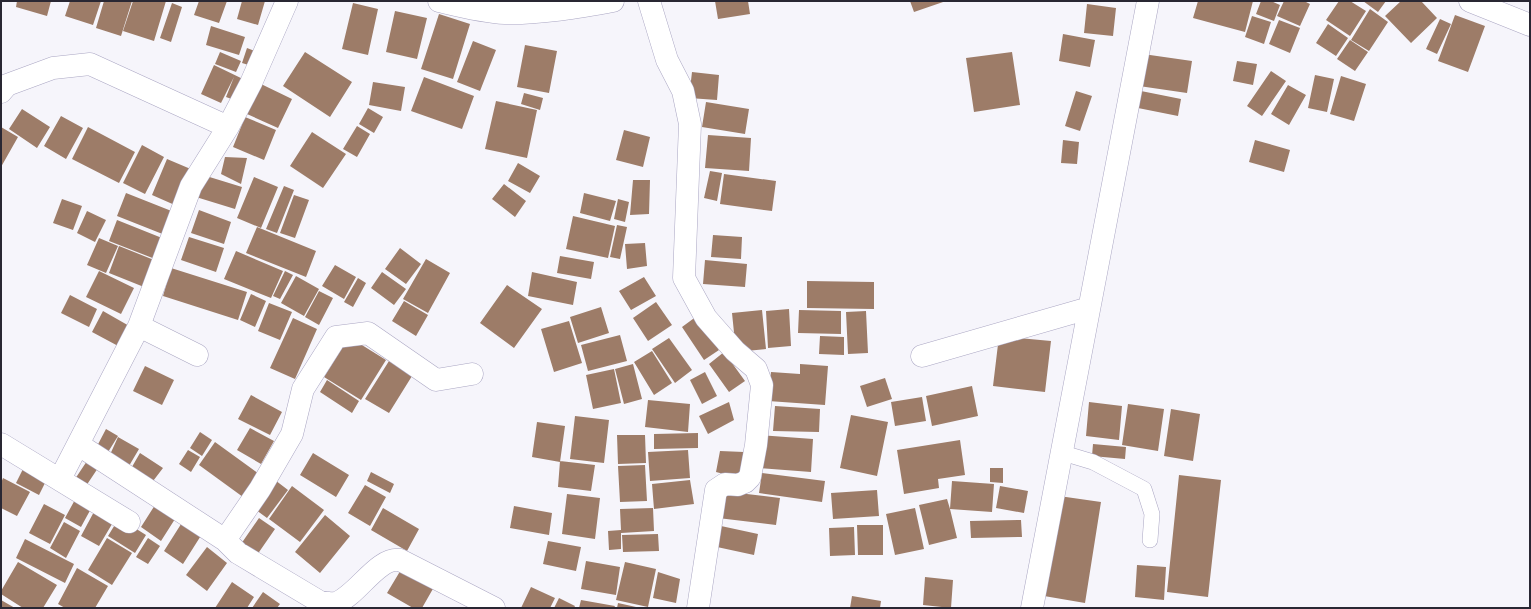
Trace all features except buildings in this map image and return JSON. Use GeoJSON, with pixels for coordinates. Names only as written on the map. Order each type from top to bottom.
{"type":"FeatureCollection","features":[{"type":"Feature","properties":{"kind":"street"},"geometry":{"type":"LineString","coordinates":[[60,480],[139,326],[191,186],[228,127],[251,83],[287,1]]}},
{"type":"Feature","properties":{"kind":"street"},"geometry":{"type":"LineString","coordinates":[[438,1],[463,7],[505,13],[569,8],[613,1]]}},
{"type":"Feature","properties":{"kind":"street"},"geometry":{"type":"LineString","coordinates":[[649,1],[667,60],[683,91],[690,124],[684,278],[706,318],[735,351],[756,370],[762,385],[756,445],[750,477],[745,482],[738,485],[725,484],[716,490],[698,608]]}},
{"type":"Feature","properties":{"kind":"street"},"geometry":{"type":"LineString","coordinates":[[1032,608],[1051,501],[1063,453],[1089,308],[1148,1]]}},
{"type":"Feature","properties":{"kind":"street"},"geometry":{"type":"LineString","coordinates":[[1470,1],[1530,25]]}},
{"type":"Feature","properties":{"kind":"street"},"geometry":{"type":"LineString","coordinates":[[1,92],[7,85],[53,68],[90,64],[228,127]]}},
{"type":"Feature","properties":{"kind":"street"},"geometry":{"type":"LineString","coordinates":[[922,356],[1089,308]]}},
{"type":"Feature","properties":{"kind":"street"},"geometry":{"type":"LineString","coordinates":[[139,326],[197,355]]}},
{"type":"Feature","properties":{"kind":"street"},"geometry":{"type":"LineString","coordinates":[[225,540],[260,489],[292,434],[303,389],[336,337],[368,333],[436,380],[472,374]]}},
{"type":"Feature","properties":{"kind":"street"},"geometry":{"type":"LineString","coordinates":[[1,444],[129,522]]}},
{"type":"Feature","properties":{"kind":"street"},"geometry":{"type":"LineString","coordinates":[[79,445],[225,540],[238,553],[320,602],[334,603],[348,596],[383,564],[392,559],[400,560],[494,608]]}},
{"type":"Feature","properties":{"kind":"lane"},"geometry":{"type":"LineString","coordinates":[[1063,453],[1093,462],[1144,489],[1152,514],[1150,540]]}}]}
